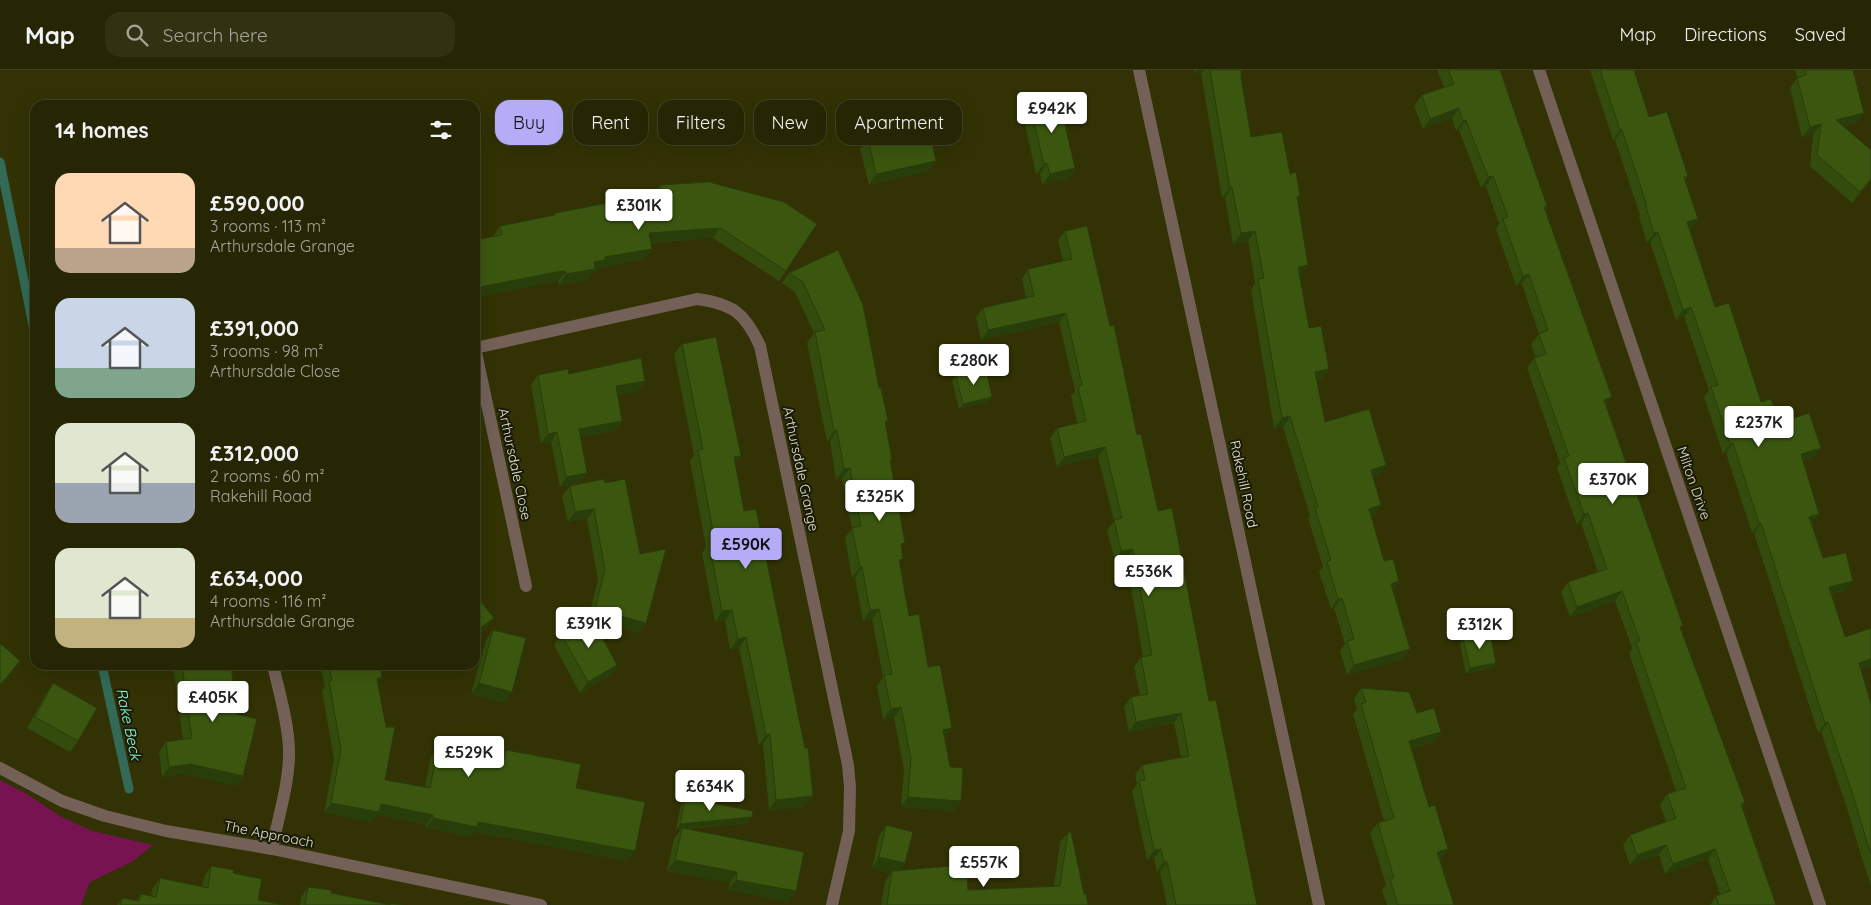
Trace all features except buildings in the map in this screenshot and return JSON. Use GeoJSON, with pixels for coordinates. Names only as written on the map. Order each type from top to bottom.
{"type":"FeatureCollection","features":[{"type":"Feature","properties":{"kind":"street","name":"Rakehill Road"},"geometry":{"type":"LineString","coordinates":[[1139,70],[1319,905]]}},
{"type":"Feature","properties":{"kind":"street","name":"Milton Drive"},"geometry":{"type":"LineString","coordinates":[[1539,70],[1820,905]]}},
{"type":"Feature","properties":{"kind":"street","name":"Arthursdale Grange"},"geometry":{"type":"LineString","coordinates":[[480,347],[697,299],[718,302],[736,312],[751,327],[760,346],[848,765],[850,787],[849,831],[832,905]]}},
{"type":"Feature","properties":{"kind":"street","name":"Arthursdale Close"},"geometry":{"type":"LineString","coordinates":[[480,371],[526,586]]}},
{"type":"Feature","properties":{"kind":"street"},"geometry":{"type":"LineString","coordinates":[[272,849],[287,773],[289,749],[274,670]]}},
{"type":"Feature","properties":{"kind":"street","name":"The Approach"},"geometry":{"type":"LineString","coordinates":[[0,768],[62,801],[105,816],[166,831],[272,849],[541,905]]}},
{"type":"Feature","properties":{"kind":"shaded area"},"geometry":{"type":"Polygon","coordinates":[[[0,780],[27,794],[60,816],[92,831],[153,845],[132,862],[90,882],[81,905],[0,905],[0,780]]]}},
{"type":"Feature","properties":{"kind":"waterway","name":"Rake Beck"},"geometry":{"type":"LineString","coordinates":[[0,162],[30,310]]}},
{"type":"Feature","properties":{"kind":"waterway","name":"Rake Beck"},"geometry":{"type":"LineString","coordinates":[[103,670],[129,789]]}}]}
